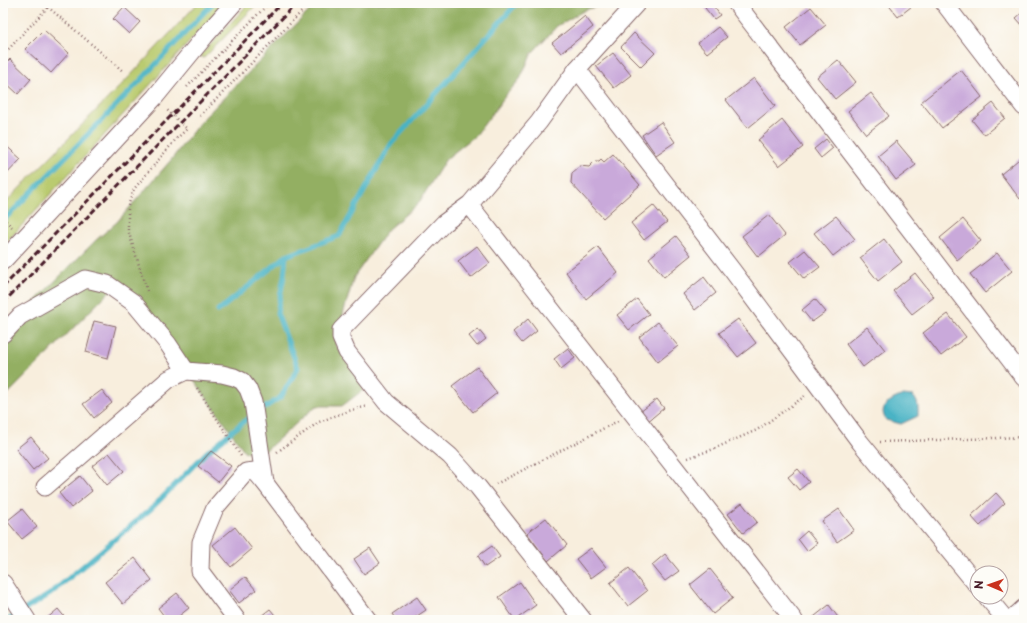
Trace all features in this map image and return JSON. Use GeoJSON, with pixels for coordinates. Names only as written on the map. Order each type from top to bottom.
{"type":"FeatureCollection","features":[{"type":"Feature","properties":{"kind":"street"},"geometry":{"type":"LineString","coordinates":[[3,261],[155,97],[234,3]]}},
{"type":"Feature","properties":{"kind":"street"},"geometry":{"type":"LineString","coordinates":[[583,620],[478,487],[450,456],[386,402],[347,352],[341,338],[341,330],[444,223],[470,204],[539,122],[577,69],[637,3]]}},
{"type":"Feature","properties":{"kind":"street"},"geometry":{"type":"LineString","coordinates":[[736,3],[1024,378]]}},
{"type":"Feature","properties":{"kind":"street"},"geometry":{"type":"LineString","coordinates":[[944,3],[1024,107]]}},
{"type":"Feature","properties":{"kind":"street"},"geometry":{"type":"LineString","coordinates":[[577,69],[732,270],[860,442],[969,575]]}},
{"type":"Feature","properties":{"kind":"street"},"geometry":{"type":"LineString","coordinates":[[472,208],[794,620]]}},
{"type":"Feature","properties":{"kind":"street"},"geometry":{"type":"LineString","coordinates":[[3,334],[20,316],[86,279],[107,284],[134,303],[168,344],[186,370]]}},
{"type":"Feature","properties":{"kind":"street"},"geometry":{"type":"LineString","coordinates":[[45,487],[169,379],[186,370],[234,376],[242,381],[248,389],[255,410],[261,473],[368,620]]}},
{"type":"Feature","properties":{"kind":"street"},"geometry":{"type":"LineString","coordinates":[[237,620],[200,571],[201,542],[215,508],[246,472],[261,473]]}},
{"type":"Feature","properties":{"kind":"street"},"geometry":{"type":"LineString","coordinates":[[3,583],[27,620]]}},
{"type":"Feature","properties":{"kind":"street"},"geometry":{"type":"LineString","coordinates":[[994,605],[1006,620]]}},
{"type":"Feature","properties":{"kind":"street"},"geometry":{"type":"LineString","coordinates":[[1011,620],[1024,608]]}},
{"type":"Feature","properties":{"kind":"path"},"geometry":{"type":"LineString","coordinates":[[45,3],[124,72]]}},
{"type":"Feature","properties":{"kind":"path"},"geometry":{"type":"LineString","coordinates":[[183,91],[269,3]]}},
{"type":"Feature","properties":{"kind":"path"},"geometry":{"type":"LineString","coordinates":[[200,116],[310,3]]}},
{"type":"Feature","properties":{"kind":"path"},"geometry":{"type":"LineString","coordinates":[[3,55],[48,7]]}},
{"type":"Feature","properties":{"kind":"path"},"geometry":{"type":"LineString","coordinates":[[148,293],[128,230],[128,206],[134,189],[186,129],[155,97]]}},
{"type":"Feature","properties":{"kind":"path"},"geometry":{"type":"LineString","coordinates":[[3,218],[10,225]]}},
{"type":"Feature","properties":{"kind":"path"},"geometry":{"type":"LineString","coordinates":[[186,370],[214,416],[243,458]]}},
{"type":"Feature","properties":{"kind":"path"},"geometry":{"type":"LineString","coordinates":[[671,464],[711,450],[757,430],[819,387]]}},
{"type":"Feature","properties":{"kind":"path"},"geometry":{"type":"LineString","coordinates":[[261,473],[290,442],[319,422],[348,411],[386,402]]}},
{"type":"Feature","properties":{"kind":"path"},"geometry":{"type":"LineString","coordinates":[[478,487],[495,484],[576,444],[632,414]]}},
{"type":"Feature","properties":{"kind":"path"},"geometry":{"type":"LineString","coordinates":[[860,442],[1024,437]]}},
{"type":"Feature","properties":{"kind":"green space"},"geometry":{"type":"Polygon","coordinates":[[[198,3],[225,3],[3,246],[3,205],[131,75],[198,3]]]}},
{"type":"Feature","properties":{"kind":"green space"},"geometry":{"type":"Polygon","coordinates":[[[249,3],[258,3],[204,58],[200,56],[249,3]]]}},
{"type":"Feature","properties":{"kind":"green space"},"geometry":{"type":"Polygon","coordinates":[[[317,3],[610,3],[585,10],[557,26],[532,53],[520,79],[476,135],[446,159],[418,204],[388,229],[354,277],[336,345],[366,388],[342,406],[316,406],[264,452],[245,452],[180,360],[114,287],[3,399],[3,333],[96,240],[117,222],[171,160],[200,122],[317,3]]]}},
{"type":"Feature","properties":{"kind":"water"},"geometry":{"type":"Polygon","coordinates":[[[903,395],[913,396],[915,398],[918,405],[918,416],[901,424],[886,420],[883,411],[884,407],[890,401],[903,395]]]}},
{"type":"Feature","properties":{"kind":"building"},"geometry":{"type":"Polygon","coordinates":[[[711,3],[720,15],[714,19],[705,8],[711,3]]]}},
{"type":"Feature","properties":{"kind":"building"},"geometry":{"type":"Polygon","coordinates":[[[887,3],[916,3],[898,17],[887,3]]]}},
{"type":"Feature","properties":{"kind":"building"},"geometry":{"type":"Polygon","coordinates":[[[124,7],[140,22],[129,34],[113,19],[124,7]]]}},
{"type":"Feature","properties":{"kind":"building"},"geometry":{"type":"Polygon","coordinates":[[[811,7],[826,25],[800,45],[786,27],[811,7]]]}},
{"type":"Feature","properties":{"kind":"building"},"geometry":{"type":"Polygon","coordinates":[[[1024,11],[1024,27],[1016,18],[1024,11]]]}},
{"type":"Feature","properties":{"kind":"building"},"geometry":{"type":"Polygon","coordinates":[[[585,16],[593,27],[561,53],[552,43],[585,16]]]}},
{"type":"Feature","properties":{"kind":"building"},"geometry":{"type":"Polygon","coordinates":[[[718,27],[727,37],[707,53],[698,43],[718,27]]]}},
{"type":"Feature","properties":{"kind":"building"},"geometry":{"type":"Polygon","coordinates":[[[44,30],[69,53],[51,73],[25,49],[44,30]]]}},
{"type":"Feature","properties":{"kind":"building"},"geometry":{"type":"Polygon","coordinates":[[[634,33],[655,53],[641,67],[621,47],[634,33]]]}},
{"type":"Feature","properties":{"kind":"building"},"geometry":{"type":"Polygon","coordinates":[[[613,53],[631,75],[614,88],[596,66],[613,53]]]}},
{"type":"Feature","properties":{"kind":"building"},"geometry":{"type":"Polygon","coordinates":[[[10,59],[31,79],[18,94],[3,80],[3,66],[10,59]]]}},
{"type":"Feature","properties":{"kind":"building"},"geometry":{"type":"Polygon","coordinates":[[[838,60],[856,82],[835,99],[817,77],[838,60]]]}},
{"type":"Feature","properties":{"kind":"building"},"geometry":{"type":"Polygon","coordinates":[[[961,70],[982,97],[942,128],[921,102],[961,70]]]}},
{"type":"Feature","properties":{"kind":"building"},"geometry":{"type":"Polygon","coordinates":[[[754,78],[775,106],[748,128],[726,100],[754,78]]]}},
{"type":"Feature","properties":{"kind":"building"},"geometry":{"type":"Polygon","coordinates":[[[871,93],[889,116],[866,134],[848,111],[871,93]]]}},
{"type":"Feature","properties":{"kind":"building"},"geometry":{"type":"Polygon","coordinates":[[[993,103],[1005,118],[984,135],[972,120],[993,103]]]}},
{"type":"Feature","properties":{"kind":"building"},"geometry":{"type":"Polygon","coordinates":[[[782,120],[803,147],[779,166],[758,140],[782,120]]]}},
{"type":"Feature","properties":{"kind":"building"},"geometry":{"type":"Polygon","coordinates":[[[661,122],[675,142],[656,155],[642,135],[661,122]]]}},
{"type":"Feature","properties":{"kind":"building"},"geometry":{"type":"Polygon","coordinates":[[[826,139],[833,148],[821,158],[814,149],[826,139]]]}},
{"type":"Feature","properties":{"kind":"building"},"geometry":{"type":"Polygon","coordinates":[[[896,141],[916,165],[896,180],[878,156],[896,141]]]}},
{"type":"Feature","properties":{"kind":"building"},"geometry":{"type":"Polygon","coordinates":[[[3,143],[21,159],[3,178],[3,143]]]}},
{"type":"Feature","properties":{"kind":"building"},"geometry":{"type":"Polygon","coordinates":[[[613,154],[640,185],[603,218],[571,183],[572,173],[580,166],[589,167],[595,161],[599,161],[601,159],[604,162],[613,154]]]}},
{"type":"Feature","properties":{"kind":"building"},"geometry":{"type":"Polygon","coordinates":[[[1024,155],[1024,196],[1020,199],[1001,174],[1024,155]]]}},
{"type":"Feature","properties":{"kind":"building"},"geometry":{"type":"Polygon","coordinates":[[[653,205],[667,222],[644,240],[631,223],[653,205]]]}},
{"type":"Feature","properties":{"kind":"building"},"geometry":{"type":"Polygon","coordinates":[[[769,215],[785,235],[758,257],[742,236],[769,215]]]}},
{"type":"Feature","properties":{"kind":"building"},"geometry":{"type":"Polygon","coordinates":[[[836,216],[855,239],[833,256],[814,233],[836,216]]]}},
{"type":"Feature","properties":{"kind":"building"},"geometry":{"type":"Polygon","coordinates":[[[963,219],[981,241],[957,260],[940,238],[963,219]]]}},
{"type":"Feature","properties":{"kind":"building"},"geometry":{"type":"Polygon","coordinates":[[[676,236],[691,255],[664,277],[649,258],[676,236]]]}},
{"type":"Feature","properties":{"kind":"building"},"geometry":{"type":"Polygon","coordinates":[[[884,239],[902,262],[878,281],[860,258],[884,239]]]}},
{"type":"Feature","properties":{"kind":"building"},"geometry":{"type":"Polygon","coordinates":[[[477,246],[490,263],[471,278],[458,261],[477,246]]]}},
{"type":"Feature","properties":{"kind":"building"},"geometry":{"type":"Polygon","coordinates":[[[598,247],[618,273],[586,299],[566,272],[598,247]]]}},
{"type":"Feature","properties":{"kind":"building"},"geometry":{"type":"Polygon","coordinates":[[[805,250],[820,267],[804,279],[790,262],[805,250]]]}},
{"type":"Feature","properties":{"kind":"building"},"geometry":{"type":"Polygon","coordinates":[[[997,253],[1012,271],[985,293],[970,274],[997,253]]]}},
{"type":"Feature","properties":{"kind":"building"},"geometry":{"type":"Polygon","coordinates":[[[915,273],[934,297],[912,314],[893,291],[915,273]]]}},
{"type":"Feature","properties":{"kind":"building"},"geometry":{"type":"Polygon","coordinates":[[[704,277],[716,293],[695,310],[683,294],[704,277]]]}},
{"type":"Feature","properties":{"kind":"building"},"geometry":{"type":"Polygon","coordinates":[[[637,299],[649,314],[629,330],[617,315],[637,299]]]}},
{"type":"Feature","properties":{"kind":"building"},"geometry":{"type":"Polygon","coordinates":[[[815,299],[826,312],[812,322],[802,310],[815,299]]]}},
{"type":"Feature","properties":{"kind":"building"},"geometry":{"type":"Polygon","coordinates":[[[948,314],[966,337],[941,356],[923,333],[948,314]]]}},
{"type":"Feature","properties":{"kind":"building"},"geometry":{"type":"Polygon","coordinates":[[[528,319],[537,331],[522,343],[513,332],[528,319]]]}},
{"type":"Feature","properties":{"kind":"building"},"geometry":{"type":"Polygon","coordinates":[[[738,319],[756,343],[738,357],[719,333],[738,319]]]}},
{"type":"Feature","properties":{"kind":"building"},"geometry":{"type":"Polygon","coordinates":[[[94,321],[116,326],[108,358],[86,352],[94,321]]]}},
{"type":"Feature","properties":{"kind":"building"},"geometry":{"type":"Polygon","coordinates":[[[658,322],[678,346],[658,362],[639,337],[658,322]]]}},
{"type":"Feature","properties":{"kind":"building"},"geometry":{"type":"Polygon","coordinates":[[[867,327],[885,350],[863,367],[846,344],[867,327]]]}},
{"type":"Feature","properties":{"kind":"building"},"geometry":{"type":"Polygon","coordinates":[[[478,329],[486,339],[477,346],[469,336],[478,329]]]}},
{"type":"Feature","properties":{"kind":"building"},"geometry":{"type":"Polygon","coordinates":[[[568,348],[575,358],[561,369],[554,359],[568,348]]]}},
{"type":"Feature","properties":{"kind":"building"},"geometry":{"type":"Polygon","coordinates":[[[477,367],[497,393],[473,412],[452,386],[477,367]]]}},
{"type":"Feature","properties":{"kind":"building"},"geometry":{"type":"Polygon","coordinates":[[[102,390],[112,403],[94,418],[83,404],[102,390]]]}},
{"type":"Feature","properties":{"kind":"building"},"geometry":{"type":"Polygon","coordinates":[[[657,399],[664,408],[647,422],[640,412],[657,399]]]}},
{"type":"Feature","properties":{"kind":"building"},"geometry":{"type":"Polygon","coordinates":[[[31,437],[48,458],[33,470],[16,449],[31,437]]]}},
{"type":"Feature","properties":{"kind":"building"},"geometry":{"type":"Polygon","coordinates":[[[211,451],[231,466],[218,482],[198,466],[211,451]]]}},
{"type":"Feature","properties":{"kind":"building"},"geometry":{"type":"Polygon","coordinates":[[[109,453],[124,471],[107,485],[92,466],[109,453]]]}},
{"type":"Feature","properties":{"kind":"building"},"geometry":{"type":"Polygon","coordinates":[[[798,469],[809,482],[799,490],[788,477],[798,469]]]}},
{"type":"Feature","properties":{"kind":"building"},"geometry":{"type":"Polygon","coordinates":[[[80,476],[92,491],[71,508],[59,493],[80,476]]]}},
{"type":"Feature","properties":{"kind":"building"},"geometry":{"type":"Polygon","coordinates":[[[996,493],[1005,503],[980,526],[971,516],[996,493]]]}},
{"type":"Feature","properties":{"kind":"building"},"geometry":{"type":"Polygon","coordinates":[[[742,503],[757,522],[743,533],[728,514],[742,503]]]}},
{"type":"Feature","properties":{"kind":"building"},"geometry":{"type":"Polygon","coordinates":[[[22,509],[37,527],[22,539],[7,521],[22,509]]]}},
{"type":"Feature","properties":{"kind":"building"},"geometry":{"type":"Polygon","coordinates":[[[839,509],[854,530],[837,542],[822,521],[839,509]]]}},
{"type":"Feature","properties":{"kind":"building"},"geometry":{"type":"Polygon","coordinates":[[[546,518],[567,545],[548,561],[527,533],[546,518]]]}},
{"type":"Feature","properties":{"kind":"building"},"geometry":{"type":"Polygon","coordinates":[[[235,527],[252,549],[231,567],[213,545],[235,527]]]}},
{"type":"Feature","properties":{"kind":"building"},"geometry":{"type":"Polygon","coordinates":[[[807,531],[817,543],[807,551],[798,539],[807,531]]]}},
{"type":"Feature","properties":{"kind":"building"},"geometry":{"type":"Polygon","coordinates":[[[492,546],[500,557],[485,567],[478,556],[492,546]]]}},
{"type":"Feature","properties":{"kind":"building"},"geometry":{"type":"Polygon","coordinates":[[[370,548],[380,563],[364,574],[354,559],[370,548]]]}},
{"type":"Feature","properties":{"kind":"building"},"geometry":{"type":"Polygon","coordinates":[[[591,548],[606,567],[591,578],[576,559],[591,548]]]}},
{"type":"Feature","properties":{"kind":"building"},"geometry":{"type":"Polygon","coordinates":[[[665,554],[679,571],[665,581],[652,565],[665,554]]]}},
{"type":"Feature","properties":{"kind":"building"},"geometry":{"type":"Polygon","coordinates":[[[135,558],[152,580],[123,604],[105,582],[135,558]]]}},
{"type":"Feature","properties":{"kind":"building"},"geometry":{"type":"Polygon","coordinates":[[[629,568],[647,591],[628,606],[610,583],[629,568]]]}},
{"type":"Feature","properties":{"kind":"building"},"geometry":{"type":"Polygon","coordinates":[[[710,569],[733,598],[713,614],[690,585],[710,569]]]}},
{"type":"Feature","properties":{"kind":"building"},"geometry":{"type":"Polygon","coordinates":[[[245,577],[256,590],[239,603],[229,590],[245,577]]]}},
{"type":"Feature","properties":{"kind":"building"},"geometry":{"type":"Polygon","coordinates":[[[520,582],[536,605],[515,620],[499,597],[520,582]]]}},
{"type":"Feature","properties":{"kind":"building"},"geometry":{"type":"Polygon","coordinates":[[[177,593],[189,608],[174,620],[167,620],[158,608],[177,593]]]}},
{"type":"Feature","properties":{"kind":"building"},"geometry":{"type":"Polygon","coordinates":[[[417,597],[426,610],[411,620],[396,620],[392,614],[417,597]]]}},
{"type":"Feature","properties":{"kind":"building"},"geometry":{"type":"Polygon","coordinates":[[[829,605],[840,620],[810,620],[829,605]]]}},
{"type":"Feature","properties":{"kind":"building"},"geometry":{"type":"Polygon","coordinates":[[[58,609],[67,620],[45,620],[58,609]]]}},
{"type":"Feature","properties":{"kind":"building"},"geometry":{"type":"Polygon","coordinates":[[[270,609],[279,620],[256,620],[270,609]]]}},
{"type":"Feature","properties":{"kind":"waterway"},"geometry":{"type":"LineString","coordinates":[[3,221],[141,80],[213,3]]}},
{"type":"Feature","properties":{"kind":"waterway"},"geometry":{"type":"LineString","coordinates":[[218,311],[286,256],[339,236],[391,144],[517,3]]}},
{"type":"Feature","properties":{"kind":"waterway"},"geometry":{"type":"LineString","coordinates":[[8,620],[50,594],[152,508],[206,453],[243,422],[281,397],[298,368],[277,313],[286,256]]}},
{"type":"Feature","properties":{"kind":"railway"},"geometry":{"type":"LineString","coordinates":[[3,287],[282,3]]}},
{"type":"Feature","properties":{"kind":"railway"},"geometry":{"type":"LineString","coordinates":[[3,303],[297,3]]}}]}
